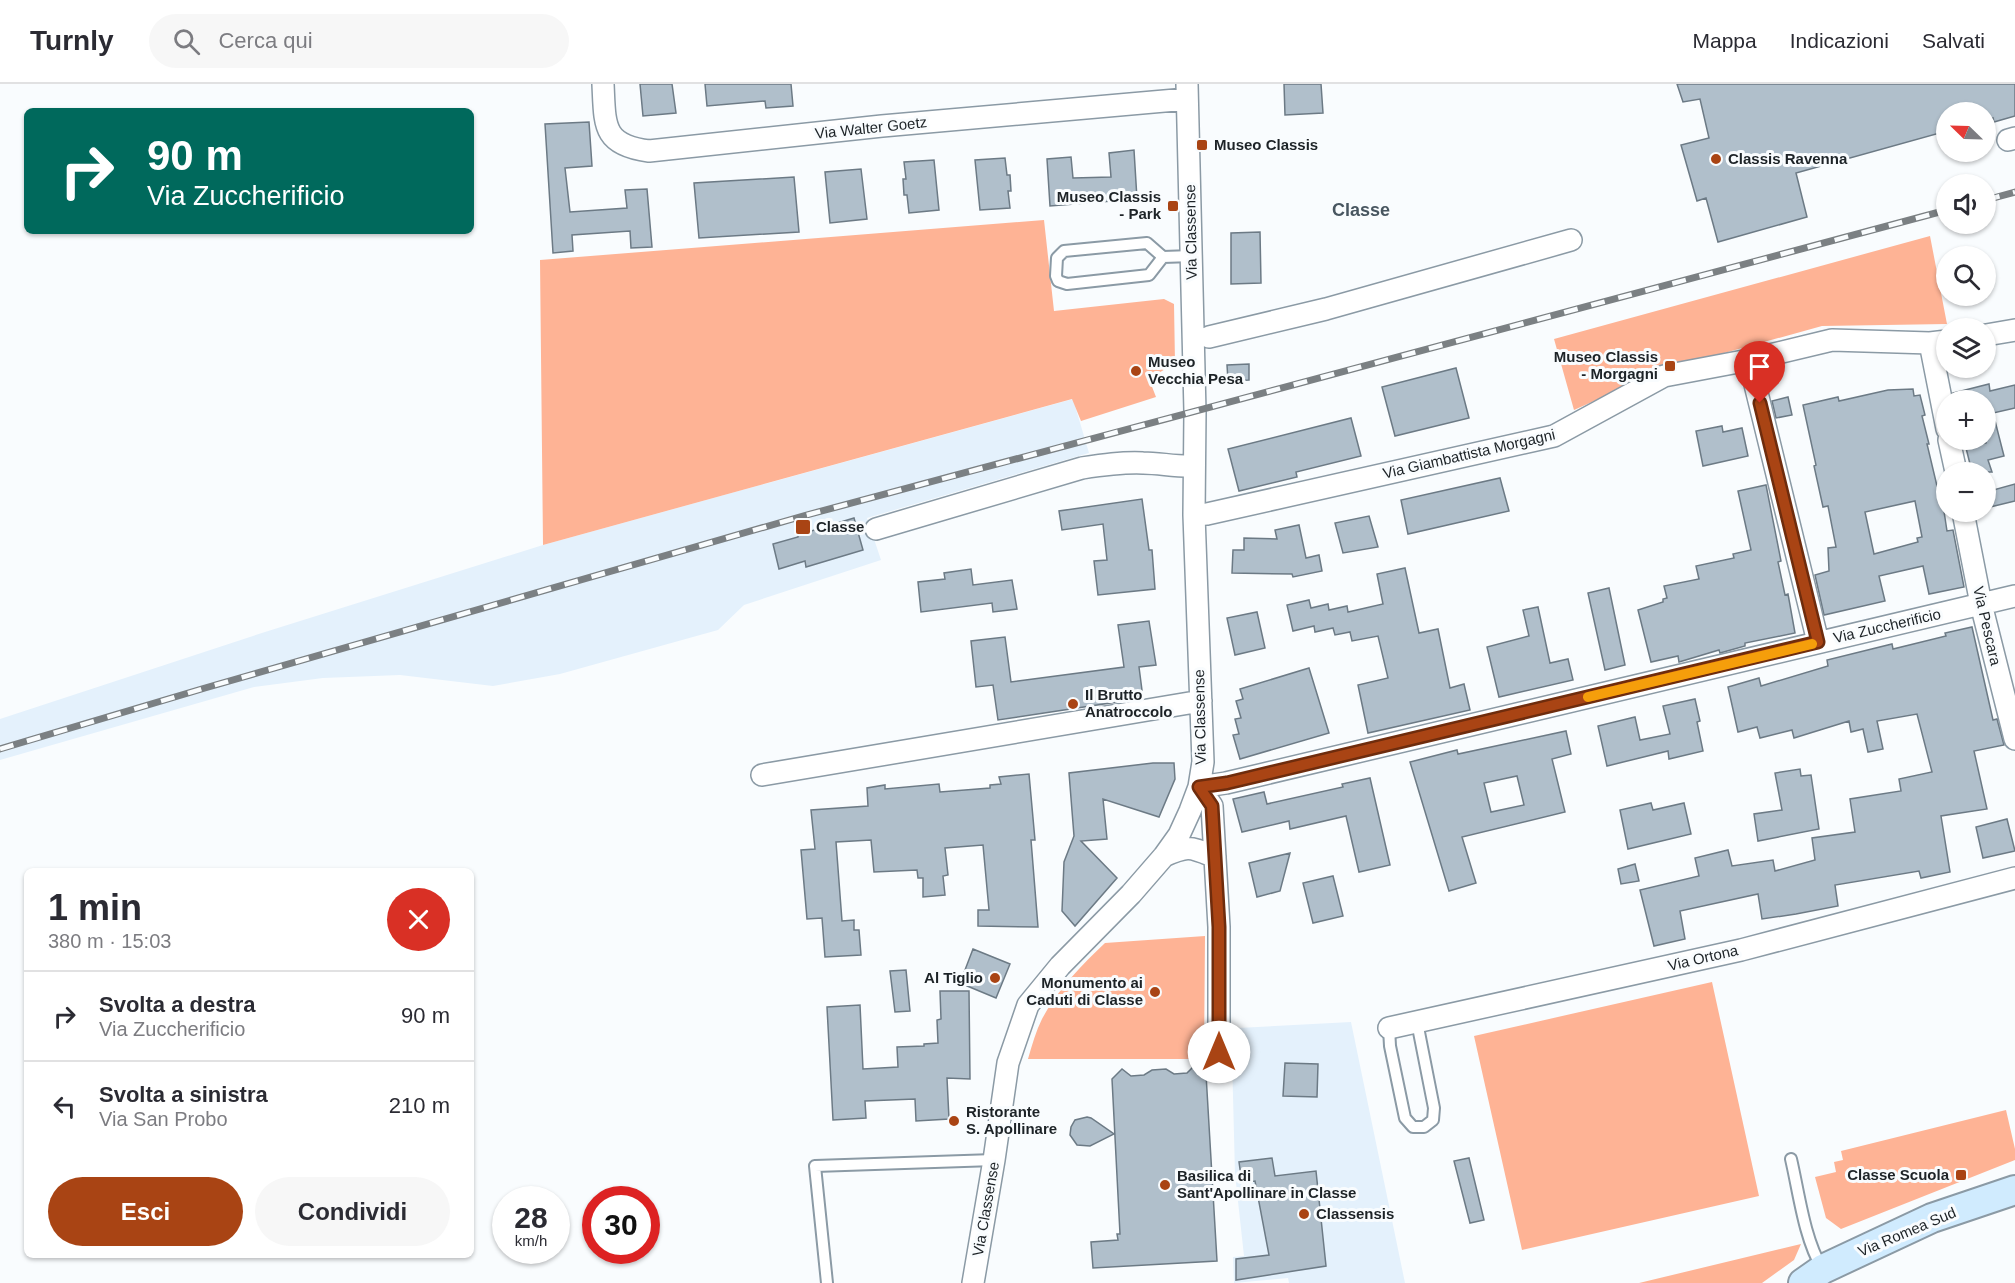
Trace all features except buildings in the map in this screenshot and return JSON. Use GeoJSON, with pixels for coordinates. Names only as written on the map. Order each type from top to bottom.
{"type":"FeatureCollection","features":[{"type":"Feature","properties":{"kind":"main road","name":"Via Romea Sud"},"geometry":{"type":"LineString","coordinates":[[1813,1276],[1932,1218],[2015,1190]]}},
{"type":"Feature","properties":{"kind":"street","name":"Via Walter Goetz"},"geometry":{"type":"LineString","coordinates":[[603,84],[604,115],[611,136],[627,147],[649,151],[1187,92]]}},
{"type":"Feature","properties":{"kind":"street","name":"Via Classense"},"geometry":{"type":"LineString","coordinates":[[973,1283],[1008,1063],[1028,1005],[1060,966],[1131,894],[1164,856],[1179,835],[1199,787],[1203,762],[1194,515],[1195,412],[1187,92]]}},
{"type":"Feature","properties":{"kind":"street"},"geometry":{"type":"LineString","coordinates":[[1209,337],[1326,309],[1571,240]]}},
{"type":"Feature","properties":{"kind":"street"},"geometry":{"type":"LineString","coordinates":[[1996,333],[2015,330]]}},
{"type":"Feature","properties":{"kind":"street","name":"Via Giambattista Morgagni"},"geometry":{"type":"LineString","coordinates":[[1194,515],[1207,514],[1554,436],[1664,376],[1749,360],[1832,340],[1936,342]]}},
{"type":"Feature","properties":{"kind":"street"},"geometry":{"type":"LineString","coordinates":[[1749,360],[1818,642]]}},
{"type":"Feature","properties":{"kind":"street"},"geometry":{"type":"LineString","coordinates":[[876,529],[1082,468],[1134,463],[1194,466]]}},
{"type":"Feature","properties":{"kind":"street","name":"Via Pescara"},"geometry":{"type":"LineString","coordinates":[[1965,522],[1981,604],[2015,739]]}},
{"type":"Feature","properties":{"kind":"street","name":"Via Zuccherificio"},"geometry":{"type":"LineString","coordinates":[[1199,787],[1227,783],[2015,596]]}},
{"type":"Feature","properties":{"kind":"street"},"geometry":{"type":"LineString","coordinates":[[762,775],[1201,702]]}},
{"type":"Feature","properties":{"kind":"street"},"geometry":{"type":"LineString","coordinates":[[1199,787],[1212,806],[1219,927],[1219,1052]]}},
{"type":"Feature","properties":{"kind":"street"},"geometry":{"type":"LineString","coordinates":[[1164,856],[1183,848],[1193,848],[1215,857]]}},
{"type":"Feature","properties":{"kind":"street","name":"Via Ortona"},"geometry":{"type":"LineString","coordinates":[[1389,1029],[1743,956],[2015,878]]}},
{"type":"Feature","properties":{"kind":"lane"},"geometry":{"type":"LineString","coordinates":[[1163,257],[1149,275],[1067,284],[1058,281],[1056,276],[1057,258],[1064,250],[1147,243],[1163,257],[1192,256]]}},
{"type":"Feature","properties":{"kind":"lane"},"geometry":{"type":"LineString","coordinates":[[1389,1029],[1390,1046],[1406,1118],[1413,1127],[1424,1127],[1433,1120],[1434,1108],[1417,1022]]}},
{"type":"Feature","properties":{"kind":"lane"},"geometry":{"type":"LineString","coordinates":[[1791,1159],[1816,1258],[1813,1276]]}},
{"type":"Feature","properties":{"kind":"lane"},"geometry":{"type":"LineString","coordinates":[[827,1283],[815,1166],[994,1160]]}},
{"type":"Feature","properties":{"kind":"shaded area"},"geometry":{"type":"Polygon","coordinates":[[[1044,220],[1054,311],[1164,299],[1174,304],[1175,363],[1149,379],[1156,397],[1081,421],[1072,399],[543,545],[540,260],[1044,220]]]}},
{"type":"Feature","properties":{"kind":"shaded area"},"geometry":{"type":"Polygon","coordinates":[[[1930,236],[1936,267],[1936,306],[1944,306],[1946,318],[1936,318],[1936,324],[1822,326],[1663,370],[1574,410],[1554,339],[1930,236]]]}},
{"type":"Feature","properties":{"kind":"shaded area"},"geometry":{"type":"Polygon","coordinates":[[[1073,399],[1089,453],[867,518],[881,560],[744,605],[718,630],[560,674],[493,686],[400,675],[323,678],[254,687],[0,760],[0,719],[265,632],[543,545],[1073,399]]]}},
{"type":"Feature","properties":{"kind":"shaded area"},"geometry":{"type":"Polygon","coordinates":[[[1205,936],[1204,1059],[1028,1059],[1038,1028],[1048,1008],[1070,978],[1105,943],[1205,936]]]}},
{"type":"Feature","properties":{"kind":"shaded area"},"geometry":{"type":"Polygon","coordinates":[[[1712,982],[1759,1196],[1522,1250],[1474,1036],[1712,982]]]}},
{"type":"Feature","properties":{"kind":"shaded area"},"geometry":{"type":"Polygon","coordinates":[[[1351,1022],[1405,1283],[1289,1283],[1288,1278],[1234,1283],[1233,1257],[1244,1256],[1235,1174],[1232,1057],[1238,1057],[1238,1028],[1351,1022]]]}},
{"type":"Feature","properties":{"kind":"shaded area"},"geometry":{"type":"Polygon","coordinates":[[[2006,1110],[2015,1149],[2015,1160],[1841,1229],[1826,1218],[1815,1177],[1836,1172],[1834,1162],[1843,1160],[1841,1151],[2006,1110]]]}},
{"type":"Feature","properties":{"kind":"shaded area"},"geometry":{"type":"Polygon","coordinates":[[[1801,1244],[1794,1260],[1762,1283],[1639,1283],[1801,1244]]]}},
{"type":"Feature","properties":{"kind":"railway"},"geometry":{"type":"LineString","coordinates":[[1996,197],[2015,192]]}},
{"type":"Feature","properties":{"kind":"railway"},"geometry":{"type":"LineString","coordinates":[[0,749],[803,516],[1936,213]]}},
{"type":"Feature","properties":{"kind":"slow traffic"},"geometry":{"type":"LineString","coordinates":[[1588,697],[1812,644]]}},
{"type":"Feature","properties":{"kind":"place","name":"Museo Classis"},"geometry":{"type":"Point","coordinates":[1202,145]}},
{"type":"Feature","properties":{"kind":"place","name":"Classis Ravenna"},"geometry":{"type":"Point","coordinates":[1716,159]}},
{"type":"Feature","properties":{"kind":"place","name":"Museo Classis - Park"},"geometry":{"type":"Point","coordinates":[1173,206]}},
{"type":"Feature","properties":{"kind":"place","name":"Museo Classis - Morgagni"},"geometry":{"type":"Point","coordinates":[1670,366]}},
{"type":"Feature","properties":{"kind":"place","name":"Museo Vecchia Pesa"},"geometry":{"type":"Point","coordinates":[1136,371]}},
{"type":"Feature","properties":{"kind":"place","name":"Classe"},"geometry":{"type":"Point","coordinates":[803,527]}},
{"type":"Feature","properties":{"kind":"place","name":"Il Brutto Anatroccolo"},"geometry":{"type":"Point","coordinates":[1073,704]}},
{"type":"Feature","properties":{"kind":"place","name":"Al Tiglio"},"geometry":{"type":"Point","coordinates":[995,978]}},
{"type":"Feature","properties":{"kind":"place","name":"Monumento ai Caduti di Classe"},"geometry":{"type":"Point","coordinates":[1155,992]}},
{"type":"Feature","properties":{"kind":"place","name":"Ristorante S. Apollinare"},"geometry":{"type":"Point","coordinates":[954,1121]}},
{"type":"Feature","properties":{"kind":"place","name":"Classe Scuola"},"geometry":{"type":"Point","coordinates":[1961,1175]}},
{"type":"Feature","properties":{"kind":"place","name":"Basilica di Sant'Apollinare in Classe"},"geometry":{"type":"Point","coordinates":[1165,1185]}},
{"type":"Feature","properties":{"kind":"place","name":"Classensis"},"geometry":{"type":"Point","coordinates":[1304,1214]}},
{"type":"Feature","properties":{"kind":"district","name":"Classe"},"geometry":{"type":"Point","coordinates":[1361,210]}},
{"type":"Feature","properties":{"kind":"route"},"geometry":{"type":"LineString","coordinates":[[1219,1052],[1219,927],[1212,806],[1199,787],[1227,783],[1818,642],[1760,403]]}}]}
